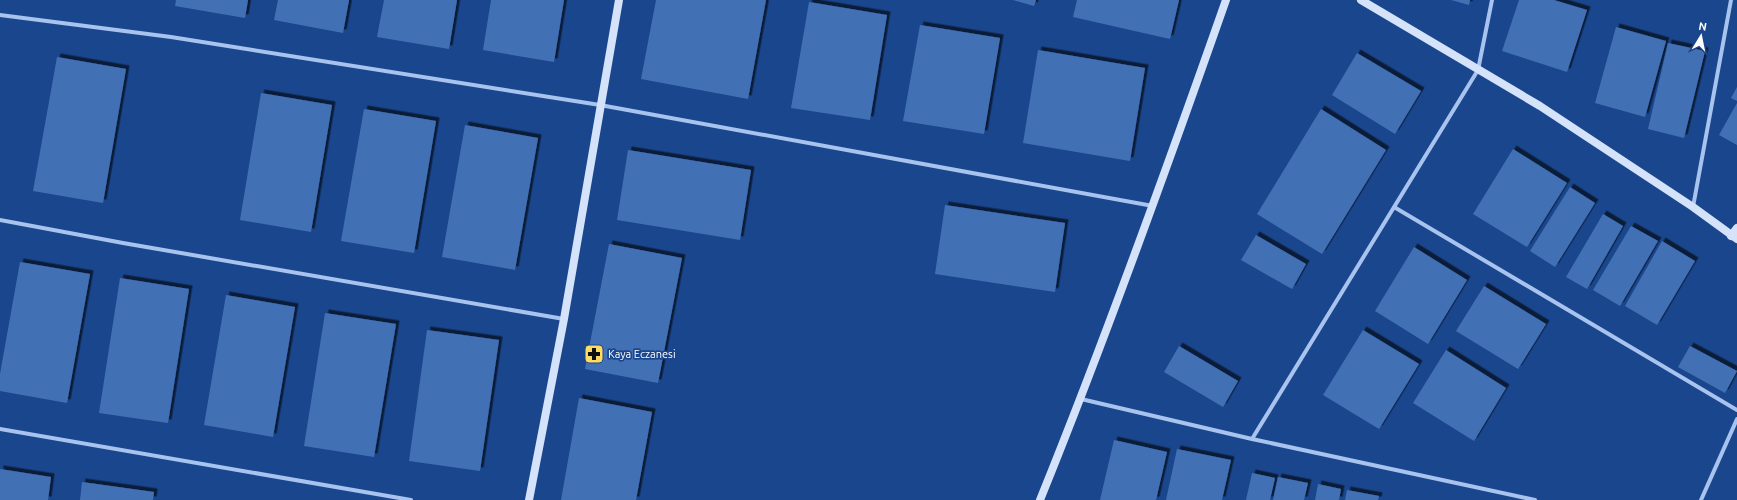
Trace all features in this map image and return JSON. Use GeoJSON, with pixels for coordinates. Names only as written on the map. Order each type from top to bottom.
{"type":"FeatureCollection","features":[{"type":"Feature","properties":{"kind":"street"},"geometry":{"type":"LineString","coordinates":[[529,500],[564,319],[619,0]]}},
{"type":"Feature","properties":{"kind":"street"},"geometry":{"type":"LineString","coordinates":[[1040,500],[1081,399],[1153,206],[1226,0]]}},
{"type":"Feature","properties":{"kind":"street"},"geometry":{"type":"LineString","coordinates":[[1361,0],[1540,106],[1693,207],[1734,237],[1737,228]]}},
{"type":"Feature","properties":{"kind":"street"},"geometry":{"type":"LineString","coordinates":[[1252,439],[1478,70],[1492,0]]}},
{"type":"Feature","properties":{"kind":"street"},"geometry":{"type":"LineString","coordinates":[[1693,207],[1732,0]]}},
{"type":"Feature","properties":{"kind":"street"},"geometry":{"type":"LineString","coordinates":[[0,15],[171,37],[600,105],[1153,206]]}},
{"type":"Feature","properties":{"kind":"street"},"geometry":{"type":"LineString","coordinates":[[1394,207],[1737,410]]}},
{"type":"Feature","properties":{"kind":"street"},"geometry":{"type":"LineString","coordinates":[[0,220],[564,319]]}},
{"type":"Feature","properties":{"kind":"street"},"geometry":{"type":"LineString","coordinates":[[1081,399],[1252,439],[1535,500]]}},
{"type":"Feature","properties":{"kind":"street"},"geometry":{"type":"LineString","coordinates":[[1701,500],[1737,419]]}},
{"type":"Feature","properties":{"kind":"street"},"geometry":{"type":"LineString","coordinates":[[0,429],[411,500]]}},
{"type":"Feature","properties":{"kind":"building"},"geometry":{"type":"Polygon","coordinates":[[[176,0],[248,0],[245,18],[175,6],[176,0]]]}},
{"type":"Feature","properties":{"kind":"building"},"geometry":{"type":"Polygon","coordinates":[[[278,0],[349,0],[343,33],[274,20],[278,0]]]}},
{"type":"Feature","properties":{"kind":"building"},"geometry":{"type":"Polygon","coordinates":[[[384,0],[457,0],[449,49],[377,37],[384,0]]]}},
{"type":"Feature","properties":{"kind":"building"},"geometry":{"type":"Polygon","coordinates":[[[491,0],[564,0],[554,62],[483,50],[491,0]]]}},
{"type":"Feature","properties":{"kind":"building"},"geometry":{"type":"Polygon","coordinates":[[[656,0],[766,0],[748,99],[641,79],[656,0]]]}},
{"type":"Feature","properties":{"kind":"building"},"geometry":{"type":"Polygon","coordinates":[[[1013,0],[1036,0],[1034,6],[1013,0]]]}},
{"type":"Feature","properties":{"kind":"building"},"geometry":{"type":"Polygon","coordinates":[[[1077,0],[1179,0],[1170,39],[1073,17],[1077,0]]]}},
{"type":"Feature","properties":{"kind":"building"},"geometry":{"type":"Polygon","coordinates":[[[1451,0],[1470,0],[1469,5],[1451,0]]]}},
{"type":"Feature","properties":{"kind":"building"},"geometry":{"type":"Polygon","coordinates":[[[1519,0],[1554,0],[1587,10],[1567,72],[1502,51],[1519,0]]]}},
{"type":"Feature","properties":{"kind":"building"},"geometry":{"type":"Polygon","coordinates":[[[809,2],[887,15],[870,120],[791,108],[809,2]]]}},
{"type":"Feature","properties":{"kind":"building"},"geometry":{"type":"Polygon","coordinates":[[[920,25],[1000,38],[984,134],[903,121],[920,25]]]}},
{"type":"Feature","properties":{"kind":"building"},"geometry":{"type":"Polygon","coordinates":[[[1616,27],[1666,41],[1645,117],[1595,103],[1616,27]]]}},
{"type":"Feature","properties":{"kind":"building"},"geometry":{"type":"Polygon","coordinates":[[[1668,43],[1705,51],[1684,138],[1648,129],[1668,43]]]}},
{"type":"Feature","properties":{"kind":"building"},"geometry":{"type":"Polygon","coordinates":[[[1038,50],[1145,68],[1130,161],[1023,143],[1038,50]]]}},
{"type":"Feature","properties":{"kind":"building"},"geometry":{"type":"Polygon","coordinates":[[[1357,53],[1421,91],[1395,134],[1332,95],[1357,53]]]}},
{"type":"Feature","properties":{"kind":"building"},"geometry":{"type":"Polygon","coordinates":[[[57,57],[126,69],[103,203],[33,191],[57,57]]]}},
{"type":"Feature","properties":{"kind":"building"},"geometry":{"type":"Polygon","coordinates":[[[1737,87],[1737,101],[1731,98],[1737,87]]]}},
{"type":"Feature","properties":{"kind":"building"},"geometry":{"type":"Polygon","coordinates":[[[261,93],[332,105],[311,232],[240,220],[261,93]]]}},
{"type":"Feature","properties":{"kind":"building"},"geometry":{"type":"Polygon","coordinates":[[[1737,103],[1737,145],[1719,135],[1737,103]]]}},
{"type":"Feature","properties":{"kind":"building"},"geometry":{"type":"Polygon","coordinates":[[[364,109],[436,121],[414,253],[341,241],[364,109]]]}},
{"type":"Feature","properties":{"kind":"building"},"geometry":{"type":"Polygon","coordinates":[[[1321,109],[1386,150],[1322,254],[1257,214],[1321,109]]]}},
{"type":"Feature","properties":{"kind":"building"},"geometry":{"type":"Polygon","coordinates":[[[465,125],[538,138],[515,270],[442,257],[465,125]]]}},
{"type":"Feature","properties":{"kind":"building"},"geometry":{"type":"Polygon","coordinates":[[[1513,149],[1567,183],[1527,247],[1473,214],[1513,149]]]}},
{"type":"Feature","properties":{"kind":"building"},"geometry":{"type":"Polygon","coordinates":[[[628,150],[751,170],[740,240],[617,220],[628,150]]]}},
{"type":"Feature","properties":{"kind":"building"},"geometry":{"type":"Polygon","coordinates":[[[1570,187],[1595,203],[1555,267],[1530,251],[1570,187]]]}},
{"type":"Feature","properties":{"kind":"building"},"geometry":{"type":"Polygon","coordinates":[[[945,205],[1065,223],[1055,292],[935,274],[945,205]]]}},
{"type":"Feature","properties":{"kind":"building"},"geometry":{"type":"Polygon","coordinates":[[[1603,214],[1623,226],[1587,289],[1566,277],[1603,214]]]}},
{"type":"Feature","properties":{"kind":"building"},"geometry":{"type":"Polygon","coordinates":[[[1631,226],[1658,241],[1620,306],[1593,290],[1631,226]]]}},
{"type":"Feature","properties":{"kind":"building"},"geometry":{"type":"Polygon","coordinates":[[[1256,235],[1306,264],[1292,289],[1241,260],[1256,235]]]}},
{"type":"Feature","properties":{"kind":"building"},"geometry":{"type":"Polygon","coordinates":[[[1662,241],[1695,261],[1657,325],[1625,306],[1662,241]]]}},
{"type":"Feature","properties":{"kind":"building"},"geometry":{"type":"Polygon","coordinates":[[[609,244],[682,258],[658,383],[585,369],[609,244]]]}},
{"type":"Feature","properties":{"kind":"building"},"geometry":{"type":"Polygon","coordinates":[[[1414,247],[1467,280],[1428,344],[1375,311],[1414,247]]]}},
{"type":"Feature","properties":{"kind":"building"},"geometry":{"type":"Polygon","coordinates":[[[20,262],[90,274],[67,403],[0,391],[0,374],[20,262]]]}},
{"type":"Feature","properties":{"kind":"building"},"geometry":{"type":"Polygon","coordinates":[[[120,278],[189,289],[168,423],[99,413],[120,278]]]}},
{"type":"Feature","properties":{"kind":"building"},"geometry":{"type":"Polygon","coordinates":[[[1484,286],[1546,324],[1518,369],[1456,331],[1484,286]]]}},
{"type":"Feature","properties":{"kind":"building"},"geometry":{"type":"Polygon","coordinates":[[[226,295],[295,307],[273,437],[204,425],[226,295]]]}},
{"type":"Feature","properties":{"kind":"building"},"geometry":{"type":"Polygon","coordinates":[[[325,313],[396,324],[374,457],[304,446],[325,313]]]}},
{"type":"Feature","properties":{"kind":"building"},"geometry":{"type":"Polygon","coordinates":[[[427,330],[499,340],[480,471],[409,461],[427,330]]]}},
{"type":"Feature","properties":{"kind":"building"},"geometry":{"type":"Polygon","coordinates":[[[1363,330],[1419,364],[1379,429],[1323,395],[1363,330]]]}},
{"type":"Feature","properties":{"kind":"building"},"geometry":{"type":"Polygon","coordinates":[[[1179,346],[1238,381],[1223,407],[1164,372],[1179,346]]]}},
{"type":"Feature","properties":{"kind":"building"},"geometry":{"type":"Polygon","coordinates":[[[1690,346],[1737,371],[1725,393],[1678,367],[1690,346]]]}},
{"type":"Feature","properties":{"kind":"building"},"geometry":{"type":"Polygon","coordinates":[[[1446,350],[1506,388],[1474,441],[1413,403],[1446,350]]]}},
{"type":"Feature","properties":{"kind":"building"},"geometry":{"type":"Polygon","coordinates":[[[579,398],[652,412],[636,500],[561,500],[579,398]]]}},
{"type":"Feature","properties":{"kind":"building"},"geometry":{"type":"Polygon","coordinates":[[[1114,440],[1167,452],[1156,500],[1100,500],[1114,440]]]}},
{"type":"Feature","properties":{"kind":"building"},"geometry":{"type":"Polygon","coordinates":[[[1177,449],[1231,460],[1222,500],[1166,500],[1177,449]]]}},
{"type":"Feature","properties":{"kind":"building"},"geometry":{"type":"Polygon","coordinates":[[[0,469],[51,477],[48,500],[0,500],[0,469]]]}},
{"type":"Feature","properties":{"kind":"building"},"geometry":{"type":"Polygon","coordinates":[[[1252,473],[1275,478],[1270,500],[1246,500],[1252,473]]]}},
{"type":"Feature","properties":{"kind":"building"},"geometry":{"type":"Polygon","coordinates":[[[1278,477],[1308,483],[1304,500],[1273,500],[1278,477]]]}},
{"type":"Feature","properties":{"kind":"building"},"geometry":{"type":"Polygon","coordinates":[[[82,482],[154,492],[153,500],[80,500],[82,482]]]}},
{"type":"Feature","properties":{"kind":"building"},"geometry":{"type":"Polygon","coordinates":[[[1318,484],[1341,489],[1339,500],[1315,500],[1318,484]]]}},
{"type":"Feature","properties":{"kind":"building"},"geometry":{"type":"Polygon","coordinates":[[[1347,490],[1379,496],[1378,500],[1345,500],[1347,490]]]}},
{"type":"Feature","properties":{"kind":"place","name":"Kaya Eczanesi"},"geometry":{"type":"Point","coordinates":[594,354]}}]}
